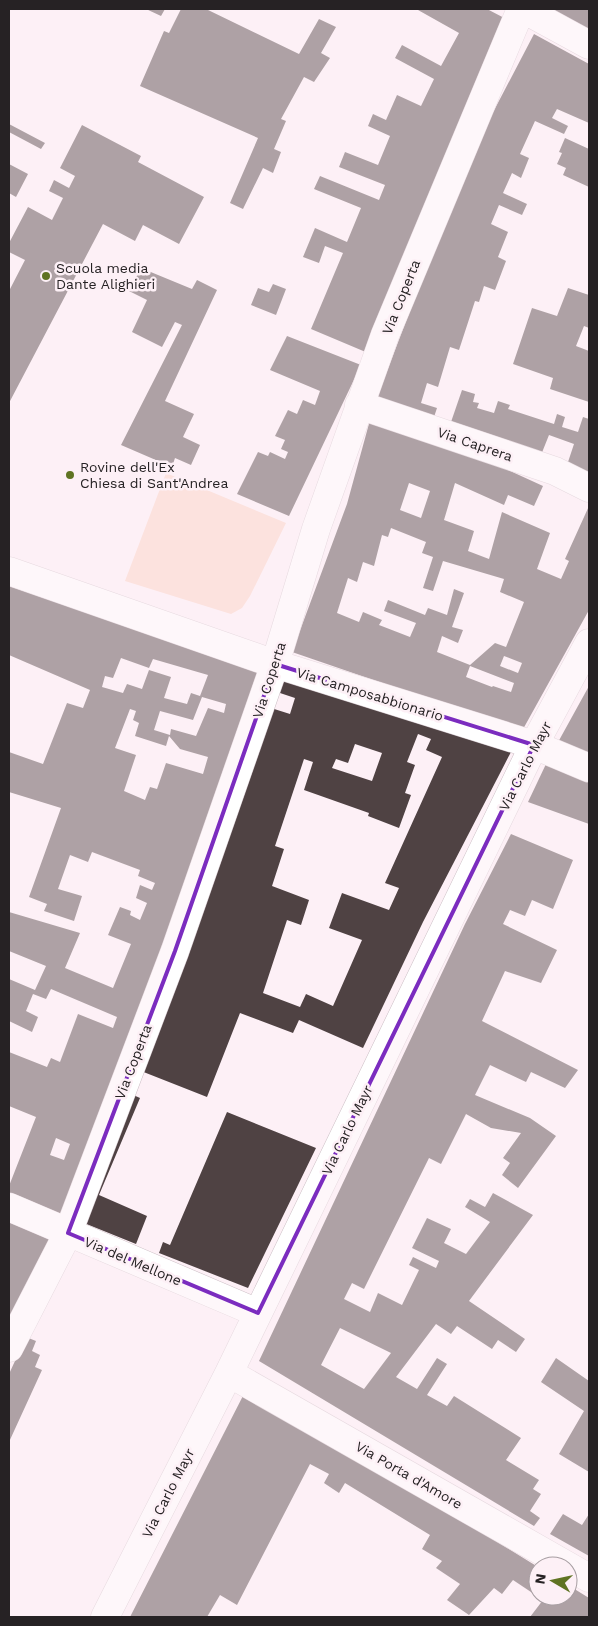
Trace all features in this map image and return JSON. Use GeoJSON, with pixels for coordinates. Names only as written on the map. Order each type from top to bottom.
{"type":"FeatureCollection","features":[{"type":"Feature","properties":{"kind":"street"},"geometry":{"type":"LineString","coordinates":[[522,9],[589,45]]}},
{"type":"Feature","properties":{"kind":"street","name":"Via Coperta"},"geometry":{"type":"LineString","coordinates":[[9,1348],[68,1233],[175,951],[275,664],[316,529],[359,405],[385,335],[522,9]]}},
{"type":"Feature","properties":{"kind":"street","name":"Via Caprera"},"geometry":{"type":"LineString","coordinates":[[359,405],[555,471],[589,488]]}},
{"type":"Feature","properties":{"kind":"street","name":"Via Camposabbionario"},"geometry":{"type":"LineString","coordinates":[[9,571],[275,664],[534,745],[589,768]]}},
{"type":"Feature","properties":{"kind":"street","name":"Via Carlo Mayr"},"geometry":{"type":"LineString","coordinates":[[105,1617],[229,1373],[534,745],[589,643]]}},
{"type":"Feature","properties":{"kind":"street","name":"Via del Mellone"},"geometry":{"type":"LineString","coordinates":[[9,1207],[258,1313]]}},
{"type":"Feature","properties":{"kind":"street","name":"Via Porta d'Amore"},"geometry":{"type":"LineString","coordinates":[[229,1373],[589,1578]]}},
{"type":"Feature","properties":{"kind":"highlighted area"},"geometry":{"type":"Polygon","coordinates":[[[275,664],[534,745],[258,1313],[68,1233],[175,951],[275,664]]]}},
{"type":"Feature","properties":{"kind":"shaded area"},"geometry":{"type":"Polygon","coordinates":[[[166,473],[286,523],[250,596],[242,608],[231,614],[125,581],[166,473]]]}},
{"type":"Feature","properties":{"kind":"building"},"geometry":{"type":"Polygon","coordinates":[[[146,9],[165,9],[161,16],[146,9]]]}},
{"type":"Feature","properties":{"kind":"building"},"geometry":{"type":"Polygon","coordinates":[[[181,9],[206,9],[299,54],[319,19],[336,27],[321,53],[330,58],[314,82],[304,77],[281,119],[286,121],[274,149],[281,152],[273,173],[263,168],[243,209],[230,203],[258,138],[140,86],[164,31],[169,33],[181,9]]]}},
{"type":"Feature","properties":{"kind":"building"},"geometry":{"type":"Polygon","coordinates":[[[419,9],[487,9],[512,22],[368,353],[311,329],[343,253],[325,246],[319,263],[303,257],[315,228],[347,242],[361,208],[314,189],[320,176],[379,200],[385,185],[339,167],[345,152],[378,165],[390,136],[368,126],[373,114],[386,120],[397,95],[421,106],[434,79],[395,58],[402,45],[441,66],[459,33],[419,9]]]}},
{"type":"Feature","properties":{"kind":"building"},"geometry":{"type":"Polygon","coordinates":[[[548,9],[589,9],[589,31],[548,9]]]}},
{"type":"Feature","properties":{"kind":"building"},"geometry":{"type":"Polygon","coordinates":[[[534,34],[589,64],[589,123],[557,109],[552,118],[568,126],[564,134],[535,121],[520,154],[529,158],[521,178],[512,173],[503,193],[527,204],[522,215],[499,205],[491,224],[508,232],[498,257],[506,261],[495,290],[484,286],[479,302],[475,301],[459,350],[450,347],[438,387],[427,383],[421,403],[437,408],[434,417],[376,400],[421,282],[489,120],[534,34]]]}},
{"type":"Feature","properties":{"kind":"building"},"geometry":{"type":"Polygon","coordinates":[[[9,124],[45,143],[41,149],[9,132],[9,124]]]}},
{"type":"Feature","properties":{"kind":"building","name":"Scuola media Dante Alighieri"},"geometry":{"type":"Polygon","coordinates":[[[82,125],[141,156],[138,162],[204,197],[179,244],[143,225],[135,241],[103,224],[9,403],[9,291],[25,260],[9,252],[9,243],[28,207],[52,220],[63,198],[49,191],[54,180],[69,188],[75,176],[60,168],[82,125]]]}},
{"type":"Feature","properties":{"kind":"building"},"geometry":{"type":"Polygon","coordinates":[[[565,138],[589,149],[589,187],[563,175],[566,168],[557,164],[562,153],[559,152],[565,138]]]}},
{"type":"Feature","properties":{"kind":"building"},"geometry":{"type":"Polygon","coordinates":[[[9,164],[28,174],[16,197],[9,193],[9,164]]]}},
{"type":"Feature","properties":{"kind":"building"},"geometry":{"type":"Polygon","coordinates":[[[141,268],[192,289],[197,280],[217,290],[165,401],[194,414],[183,437],[200,445],[191,465],[175,458],[172,467],[121,445],[182,325],[175,322],[162,347],[132,332],[147,300],[129,291],[141,268]]]}},
{"type":"Feature","properties":{"kind":"building"},"geometry":{"type":"Polygon","coordinates":[[[273,284],[286,289],[276,315],[251,305],[258,288],[269,292],[273,284]]]}},
{"type":"Feature","properties":{"kind":"building"},"geometry":{"type":"Polygon","coordinates":[[[568,288],[589,295],[589,328],[584,326],[576,346],[589,351],[589,402],[550,389],[553,378],[513,364],[532,308],[557,316],[568,288]]]}},
{"type":"Feature","properties":{"kind":"building"},"geometry":{"type":"Polygon","coordinates":[[[287,336],[361,365],[289,516],[237,494],[258,452],[268,456],[270,452],[285,459],[288,452],[281,449],[285,440],[275,436],[288,410],[297,414],[303,400],[315,405],[320,391],[270,370],[287,336]]]}},
{"type":"Feature","properties":{"kind":"building"},"geometry":{"type":"Polygon","coordinates":[[[462,390],[475,394],[473,402],[479,403],[477,408],[494,413],[498,401],[510,405],[508,409],[554,424],[557,414],[565,417],[562,427],[578,432],[583,417],[589,419],[589,476],[567,465],[574,444],[549,435],[541,455],[451,422],[462,390]]]}},
{"type":"Feature","properties":{"kind":"building"},"geometry":{"type":"Polygon","coordinates":[[[370,420],[462,449],[543,486],[534,506],[508,495],[504,505],[455,483],[444,520],[474,531],[468,551],[489,559],[502,512],[550,533],[537,569],[561,579],[569,561],[565,559],[589,506],[589,610],[522,731],[292,652],[347,504],[370,420]],[[409,483],[400,510],[421,518],[430,491],[409,483]],[[391,528],[388,537],[382,535],[374,566],[363,562],[357,582],[348,578],[337,613],[359,622],[363,612],[382,620],[379,625],[410,637],[416,623],[384,611],[388,600],[425,615],[428,608],[447,615],[454,589],[464,593],[452,627],[463,630],[458,643],[442,636],[437,652],[470,665],[495,643],[506,647],[524,602],[500,592],[504,579],[443,561],[433,591],[423,588],[433,557],[422,553],[426,542],[391,528]],[[504,656],[500,666],[518,673],[522,663],[504,656]],[[470,666],[466,677],[511,692],[514,683],[470,666]]]}},
{"type":"Feature","properties":{"kind":"building"},"geometry":{"type":"Polygon","coordinates":[[[9,586],[88,613],[267,666],[64,1220],[9,1197],[9,1186],[36,1117],[9,1106],[9,1052],[47,1067],[51,1058],[60,1062],[78,1014],[113,1028],[117,1017],[51,989],[46,999],[33,994],[26,1011],[38,1017],[32,1032],[9,1021],[9,979],[35,990],[46,966],[9,951],[9,912],[80,933],[65,968],[113,988],[131,944],[108,935],[120,907],[131,911],[130,915],[140,920],[147,903],[136,898],[140,885],[152,890],[155,883],[138,876],[140,870],[92,852],[88,862],[70,855],[58,889],[82,896],[74,921],[44,911],[47,904],[29,897],[61,808],[9,792],[9,752],[43,764],[67,703],[83,708],[90,690],[9,655],[9,586]],[[121,658],[113,678],[105,676],[102,687],[123,693],[127,684],[142,689],[149,670],[171,677],[164,698],[187,704],[191,693],[200,696],[208,675],[153,659],[149,668],[121,658]],[[202,697],[193,720],[160,711],[154,730],[170,735],[171,729],[196,736],[208,708],[224,713],[226,704],[202,697]],[[130,709],[115,748],[136,755],[124,791],[145,800],[150,787],[157,789],[166,763],[203,774],[208,757],[180,749],[169,736],[166,746],[135,736],[139,723],[133,720],[136,711],[130,709]],[[56,1138],[50,1155],[64,1160],[70,1144],[56,1138]]]}},
{"type":"Feature","properties":{"kind":"building"},"geometry":{"type":"Polygon","coordinates":[[[285,670],[512,750],[423,922],[363,1048],[299,1020],[293,1033],[240,1013],[207,1097],[141,1071],[271,708],[290,714],[295,698],[277,692],[285,670]],[[418,734],[407,762],[415,765],[405,793],[411,795],[399,828],[368,816],[369,813],[304,790],[313,762],[304,759],[275,846],[284,849],[272,886],[309,900],[301,925],[287,920],[263,993],[300,1007],[306,994],[333,1006],[362,940],[329,928],[342,893],[389,910],[399,888],[385,883],[442,757],[426,750],[431,739],[418,734]],[[355,744],[348,763],[336,759],[332,768],[372,781],[382,753],[355,744]]]}},
{"type":"Feature","properties":{"kind":"building"},"geometry":{"type":"Polygon","coordinates":[[[589,686],[589,756],[557,744],[589,686]]]}},
{"type":"Feature","properties":{"kind":"building"},"geometry":{"type":"Polygon","coordinates":[[[546,764],[589,780],[589,824],[528,802],[546,764]]]}},
{"type":"Feature","properties":{"kind":"building"},"geometry":{"type":"Polygon","coordinates":[[[511,834],[573,860],[553,909],[532,900],[525,916],[510,910],[503,924],[557,950],[541,983],[505,971],[482,1021],[578,1070],[565,1088],[531,1072],[526,1082],[490,1065],[475,1095],[530,1118],[556,1136],[518,1188],[502,1175],[510,1163],[503,1158],[521,1133],[491,1128],[466,1114],[441,1164],[429,1158],[364,1289],[352,1283],[344,1299],[370,1312],[378,1293],[402,1305],[419,1270],[409,1265],[413,1257],[436,1268],[439,1261],[412,1248],[427,1218],[451,1229],[444,1243],[466,1254],[490,1222],[465,1207],[470,1199],[485,1207],[493,1193],[533,1215],[469,1301],[525,1339],[516,1352],[498,1340],[492,1349],[457,1326],[451,1334],[436,1324],[396,1377],[417,1389],[437,1358],[447,1364],[427,1395],[447,1406],[454,1396],[521,1438],[506,1460],[539,1480],[533,1489],[541,1494],[530,1511],[540,1518],[534,1526],[259,1361],[465,924],[511,834]],[[340,1328],[321,1365],[364,1389],[391,1353],[340,1328]]]}},
{"type":"Feature","properties":{"kind":"building"},"geometry":{"type":"Polygon","coordinates":[[[131,1094],[140,1098],[99,1195],[147,1216],[136,1244],[79,1221],[131,1094]]]}},
{"type":"Feature","properties":{"kind":"building"},"geometry":{"type":"Polygon","coordinates":[[[227,1112],[316,1148],[248,1288],[159,1253],[163,1242],[170,1245],[227,1112]]]}},
{"type":"Feature","properties":{"kind":"building"},"geometry":{"type":"Polygon","coordinates":[[[9,1214],[54,1233],[9,1331],[9,1214]]]}},
{"type":"Feature","properties":{"kind":"building"},"geometry":{"type":"Polygon","coordinates":[[[26,1337],[36,1341],[32,1351],[40,1355],[35,1367],[42,1370],[9,1442],[9,1374],[26,1337]]]}},
{"type":"Feature","properties":{"kind":"building"},"geometry":{"type":"Polygon","coordinates":[[[556,1358],[589,1381],[589,1472],[559,1454],[584,1411],[541,1382],[556,1358]]]}},
{"type":"Feature","properties":{"kind":"building"},"geometry":{"type":"Polygon","coordinates":[[[247,1388],[528,1561],[528,1590],[513,1580],[502,1594],[494,1588],[469,1615],[447,1600],[460,1584],[436,1568],[442,1561],[422,1549],[430,1535],[345,1483],[339,1493],[324,1483],[329,1474],[310,1464],[237,1605],[220,1595],[207,1617],[130,1617],[247,1388]]]}},
{"type":"Feature","properties":{"kind":"building"},"geometry":{"type":"Polygon","coordinates":[[[563,1514],[582,1525],[589,1514],[589,1556],[550,1534],[563,1514]]]}},
{"type":"Feature","properties":{"kind":"building"},"geometry":{"type":"Polygon","coordinates":[[[578,1591],[589,1598],[589,1617],[530,1617],[538,1606],[578,1606],[578,1591]]]}},
{"type":"Feature","properties":{"kind":"place","name":"Scuola media Dante Alighieri"},"geometry":{"type":"Point","coordinates":[46,276]}},
{"type":"Feature","properties":{"kind":"place","name":"Rovine dell'Ex Chiesa di Sant'Andrea"},"geometry":{"type":"Point","coordinates":[70,475]}}]}
